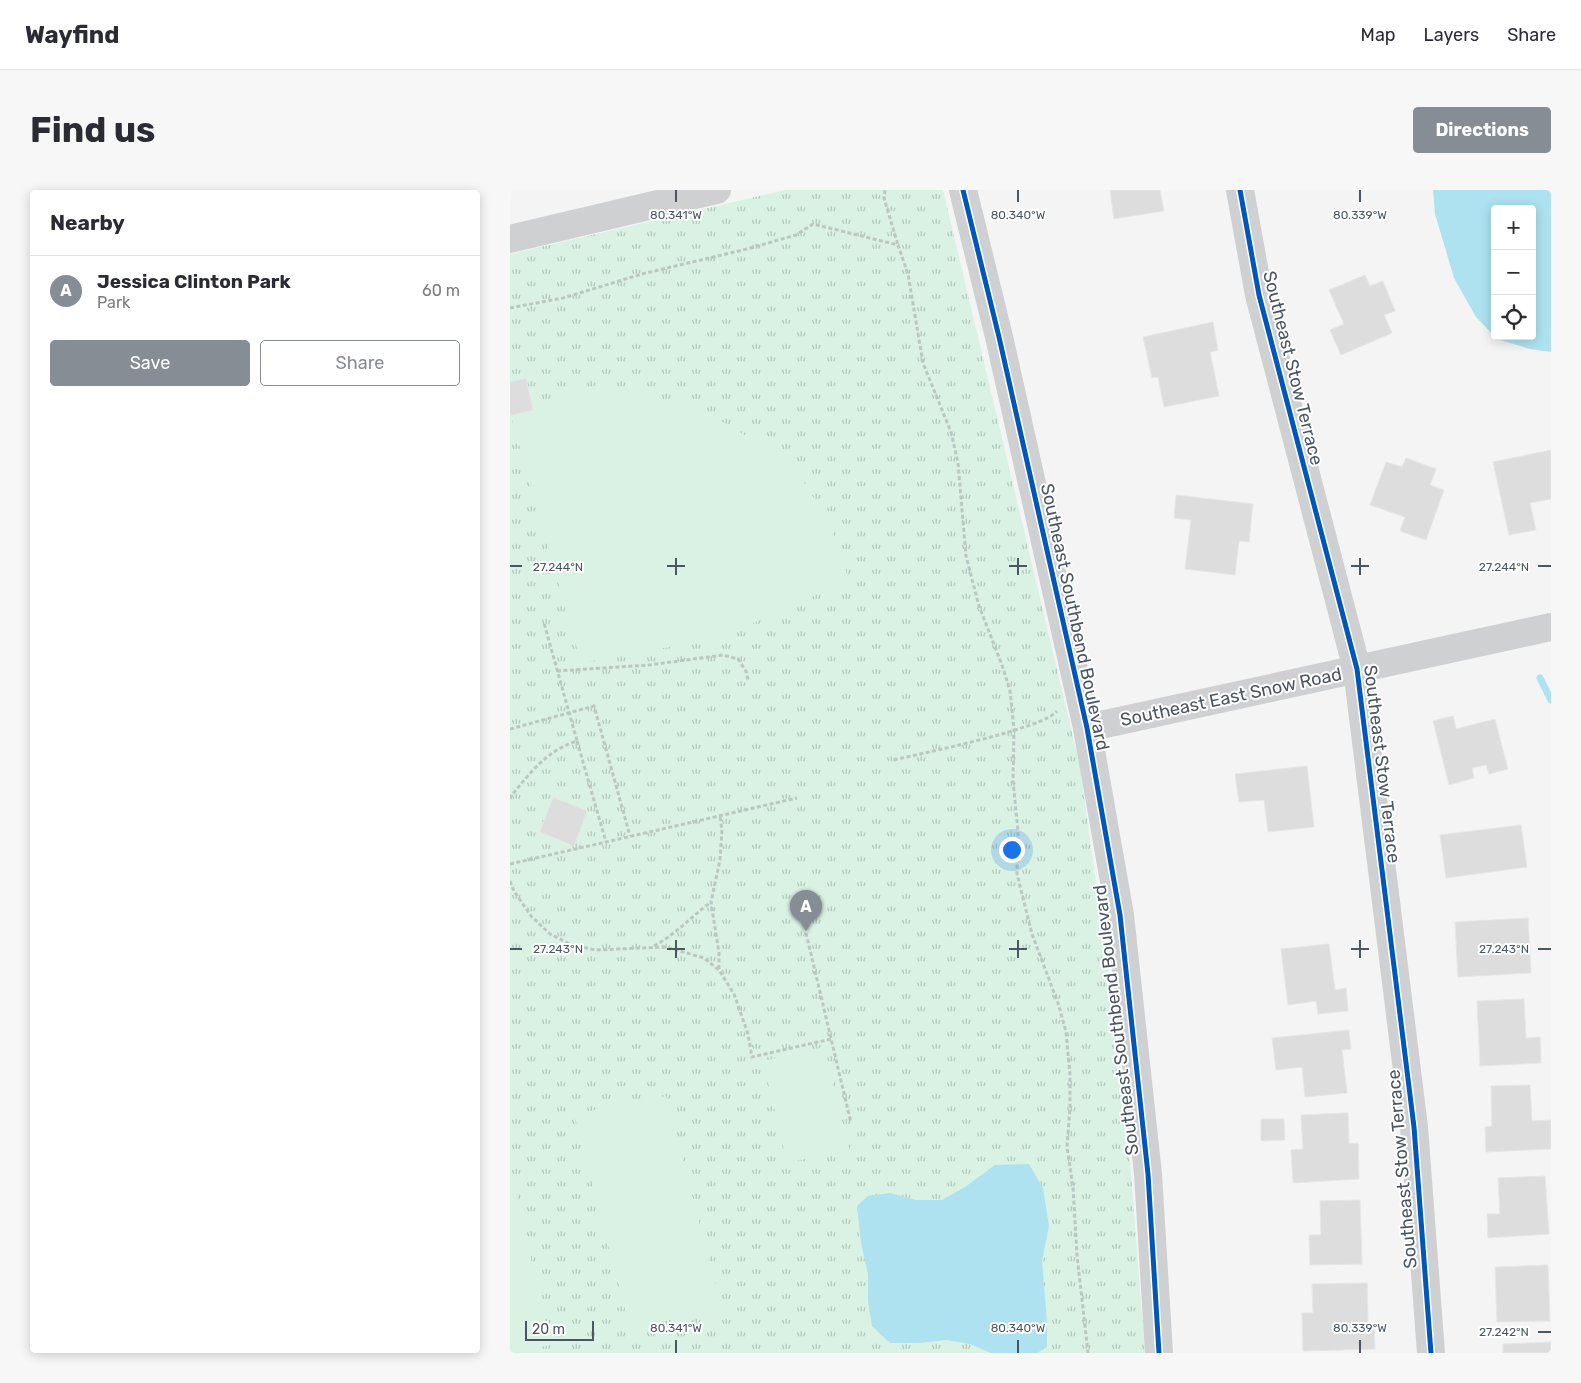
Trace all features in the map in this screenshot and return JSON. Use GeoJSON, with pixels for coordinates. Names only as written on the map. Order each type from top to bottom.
{"type":"FeatureCollection","features":[{"type":"Feature","properties":{"kind":"street"},"geometry":{"type":"LineString","coordinates":[[510,239],[717,190]]}},
{"type":"Feature","properties":{"kind":"street","name":"Southeast Southbend Boulevard"},"geometry":{"type":"LineString","coordinates":[[963,190],[999,337],[1087,728],[1121,924],[1148,1174],[1159,1353]]}},
{"type":"Feature","properties":{"kind":"street","name":"Southeast Stow Terrace"},"geometry":{"type":"LineString","coordinates":[[1240,190],[1259,295],[1357,669],[1414,1127],[1431,1353]]}},
{"type":"Feature","properties":{"kind":"street","name":"Southeast East Snow Road"},"geometry":{"type":"LineString","coordinates":[[1087,728],[1551,627]]}},
{"type":"Feature","properties":{"kind":"path"},"geometry":{"type":"LineString","coordinates":[[885,190],[884,198],[908,274],[923,363],[950,432],[958,463],[966,556],[979,606],[1010,691],[1014,729],[1013,781],[1018,831],[1017,874],[1032,934],[1059,1006],[1067,1041],[1070,1074],[1067,1147],[1073,1187],[1077,1255],[1088,1353]]}},
{"type":"Feature","properties":{"kind":"path"},"geometry":{"type":"LineString","coordinates":[[510,308],[562,298],[642,274],[747,249],[796,235],[813,224],[898,246]]}},
{"type":"Feature","properties":{"kind":"path"},"geometry":{"type":"LineString","coordinates":[[544,623],[606,842]]}},
{"type":"Feature","properties":{"kind":"path"},"geometry":{"type":"LineString","coordinates":[[557,671],[649,665],[723,655],[738,659],[746,671],[748,680]]}},
{"type":"Feature","properties":{"kind":"path"},"geometry":{"type":"LineString","coordinates":[[510,729],[594,706],[630,836]]}},
{"type":"Feature","properties":{"kind":"path"},"geometry":{"type":"LineString","coordinates":[[894,760],[973,742],[1025,727],[1053,716],[1058,709]]}},
{"type":"Feature","properties":{"kind":"path"},"geometry":{"type":"LineString","coordinates":[[510,799],[542,759],[564,745],[577,741]]}},
{"type":"Feature","properties":{"kind":"path"},"geometry":{"type":"LineString","coordinates":[[510,864],[797,798]]}},
{"type":"Feature","properties":{"kind":"path"},"geometry":{"type":"LineString","coordinates":[[718,970],[719,953],[711,902],[720,860],[722,830],[720,816]]}},
{"type":"Feature","properties":{"kind":"path"},"geometry":{"type":"LineString","coordinates":[[510,881],[514,891],[531,916],[550,934],[570,944],[595,950],[666,947],[704,958],[718,970],[734,994],[748,1034],[752,1057],[831,1039]]}},
{"type":"Feature","properties":{"kind":"path"},"geometry":{"type":"LineString","coordinates":[[653,947],[681,928],[711,902]]}},
{"type":"Feature","properties":{"kind":"path"},"geometry":{"type":"LineString","coordinates":[[806,933],[851,1123]]}},
{"type":"Feature","properties":{"kind":"green space"},"geometry":{"type":"Polygon","coordinates":[[[786,190],[943,190],[1080,766],[1125,1097],[1145,1353],[510,1353],[510,254],[786,190]]]}},
{"type":"Feature","properties":{"kind":"green space"},"geometry":{"type":"Polygon","coordinates":[[[624,388],[674,403],[719,420],[766,448],[797,472],[823,512],[837,542],[849,581],[724,637],[581,663],[511,416],[566,394],[624,388]]]}},
{"type":"Feature","properties":{"kind":"green space"},"geometry":{"type":"Polygon","coordinates":[[[824,1047],[849,1149],[787,1163],[763,1061],[824,1047]]]}},
{"type":"Feature","properties":{"kind":"green space"},"geometry":{"type":"Polygon","coordinates":[[[666,1096],[722,1310],[630,1328],[574,1114],[666,1096]]]}},
{"type":"Feature","properties":{"kind":"green space"},"geometry":{"type":"Polygon","coordinates":[[[510,1164],[550,1345],[510,1353],[510,1164]]]}},
{"type":"Feature","properties":{"kind":"water"},"geometry":{"type":"Polygon","coordinates":[[[1433,190],[1551,190],[1551,352],[1530,349],[1500,340],[1536,340],[1536,205],[1491,205],[1491,333],[1476,317],[1454,278],[1435,214],[1433,190]]]}},
{"type":"Feature","properties":{"kind":"water"},"geometry":{"type":"Polygon","coordinates":[[[1029,1164],[1043,1188],[1049,1226],[1042,1261],[1047,1347],[1037,1353],[991,1353],[970,1344],[946,1340],[920,1343],[890,1343],[872,1326],[868,1301],[868,1274],[861,1243],[857,1206],[868,1196],[890,1193],[916,1200],[942,1200],[965,1187],[995,1165],[1029,1164]]]}},
{"type":"Feature","properties":{"kind":"building"},"geometry":{"type":"Polygon","coordinates":[[[1110,190],[1160,190],[1164,211],[1114,219],[1110,190]]]}},
{"type":"Feature","properties":{"kind":"building"},"geometry":{"type":"Polygon","coordinates":[[[1365,275],[1370,286],[1383,281],[1395,311],[1384,315],[1392,333],[1341,355],[1330,330],[1344,324],[1329,290],[1365,275]]]}},
{"type":"Feature","properties":{"kind":"building"},"geometry":{"type":"Polygon","coordinates":[[[1213,322],[1218,350],[1210,352],[1219,396],[1164,407],[1158,377],[1152,378],[1143,337],[1213,322]]]}},
{"type":"Feature","properties":{"kind":"building"},"geometry":{"type":"Polygon","coordinates":[[[526,378],[533,410],[510,416],[510,382],[526,378]]]}},
{"type":"Feature","properties":{"kind":"building"},"geometry":{"type":"Polygon","coordinates":[[[1551,450],[1551,499],[1530,503],[1536,530],[1509,535],[1493,462],[1551,450]]]}},
{"type":"Feature","properties":{"kind":"building"},"geometry":{"type":"Polygon","coordinates":[[[1406,458],[1436,469],[1430,485],[1444,490],[1426,540],[1400,531],[1405,517],[1370,505],[1386,462],[1402,467],[1406,458]]]}},
{"type":"Feature","properties":{"kind":"building"},"geometry":{"type":"Polygon","coordinates":[[[1176,495],[1253,504],[1249,542],[1239,541],[1235,575],[1185,569],[1191,520],[1174,518],[1176,495]]]}},
{"type":"Feature","properties":{"kind":"building"},"geometry":{"type":"Polygon","coordinates":[[[1453,716],[1456,729],[1495,719],[1508,769],[1489,774],[1486,765],[1472,768],[1474,778],[1449,785],[1433,721],[1453,716]]]}},
{"type":"Feature","properties":{"kind":"building"},"geometry":{"type":"Polygon","coordinates":[[[1307,766],[1314,827],[1268,832],[1264,800],[1239,802],[1235,774],[1307,766]]]}},
{"type":"Feature","properties":{"kind":"building"},"geometry":{"type":"Polygon","coordinates":[[[553,797],[587,811],[574,846],[540,832],[553,797]]]}},
{"type":"Feature","properties":{"kind":"building"},"geometry":{"type":"Polygon","coordinates":[[[1521,825],[1527,867],[1446,878],[1440,835],[1521,825]]]}},
{"type":"Feature","properties":{"kind":"building"},"geometry":{"type":"Polygon","coordinates":[[[1528,918],[1531,973],[1458,977],[1455,922],[1528,918]]]}},
{"type":"Feature","properties":{"kind":"building"},"geometry":{"type":"Polygon","coordinates":[[[1329,944],[1335,990],[1346,988],[1348,1011],[1318,1014],[1316,1001],[1288,1005],[1281,949],[1329,944]]]}},
{"type":"Feature","properties":{"kind":"building"},"geometry":{"type":"Polygon","coordinates":[[[1524,999],[1526,1038],[1540,1037],[1541,1063],[1480,1066],[1477,1001],[1524,999]]]}},
{"type":"Feature","properties":{"kind":"building"},"geometry":{"type":"Polygon","coordinates":[[[1349,1030],[1351,1049],[1342,1050],[1347,1093],[1305,1097],[1302,1067],[1276,1070],[1272,1038],[1349,1030]]]}},
{"type":"Feature","properties":{"kind":"building"},"geometry":{"type":"Polygon","coordinates":[[[1530,1085],[1532,1121],[1551,1120],[1551,1149],[1486,1152],[1485,1127],[1492,1126],[1491,1086],[1530,1085]]]}},
{"type":"Feature","properties":{"kind":"building"},"geometry":{"type":"Polygon","coordinates":[[[1348,1113],[1349,1144],[1358,1143],[1359,1179],[1293,1183],[1291,1150],[1303,1149],[1301,1115],[1348,1113]]]}},
{"type":"Feature","properties":{"kind":"building"},"geometry":{"type":"Polygon","coordinates":[[[1261,1119],[1284,1119],[1285,1140],[1261,1141],[1261,1119]]]}},
{"type":"Feature","properties":{"kind":"building"},"geometry":{"type":"Polygon","coordinates":[[[1545,1176],[1549,1234],[1488,1238],[1487,1214],[1500,1214],[1498,1178],[1545,1176]]]}},
{"type":"Feature","properties":{"kind":"building"},"geometry":{"type":"Polygon","coordinates":[[[1360,1200],[1362,1264],[1310,1265],[1309,1235],[1321,1235],[1320,1201],[1360,1200]]]}},
{"type":"Feature","properties":{"kind":"building"},"geometry":{"type":"Polygon","coordinates":[[[1548,1265],[1550,1321],[1497,1322],[1495,1267],[1548,1265]]]}},
{"type":"Feature","properties":{"kind":"building"},"geometry":{"type":"Polygon","coordinates":[[[1367,1283],[1368,1323],[1374,1323],[1375,1349],[1303,1351],[1302,1313],[1313,1313],[1312,1284],[1367,1283]]]}},
{"type":"Feature","properties":{"kind":"building"},"geometry":{"type":"Polygon","coordinates":[[[1551,1342],[1551,1353],[1503,1353],[1503,1344],[1551,1342]]]}},
{"type":"Feature","properties":{"kind":"waterway"},"geometry":{"type":"LineString","coordinates":[[1540,678],[1551,700]]}},
{"type":"Feature","properties":{"kind":"cycle path"},"geometry":{"type":"LineString","coordinates":[[963,190],[999,337],[1087,728],[1120,915],[1148,1174],[1159,1353]]}},
{"type":"Feature","properties":{"kind":"cycle path"},"geometry":{"type":"LineString","coordinates":[[1240,190],[1259,295],[1357,669],[1414,1127],[1431,1353]]}},
{"type":"Feature","properties":{"kind":"place","name":"Jessica Clinton Park"},"geometry":{"type":"Point","coordinates":[806,931]}}]}
